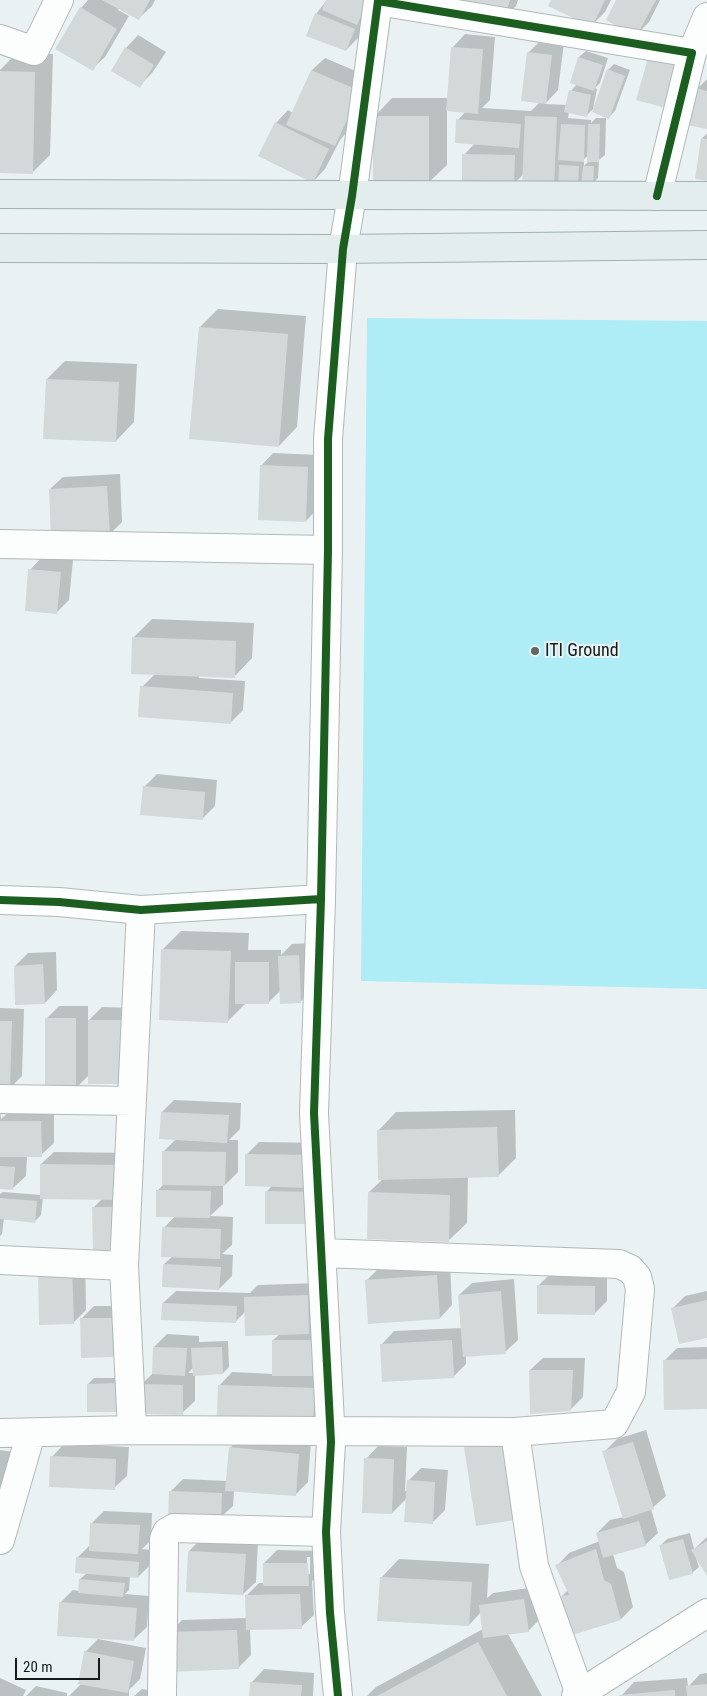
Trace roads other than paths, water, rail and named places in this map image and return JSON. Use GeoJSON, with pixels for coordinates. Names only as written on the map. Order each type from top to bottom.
{"type":"FeatureCollection","features":[{"type":"Feature","properties":{"kind":"main road"},"geometry":{"type":"LineString","coordinates":[[0,194],[707,196]]}},
{"type":"Feature","properties":{"kind":"main road"},"geometry":{"type":"LineString","coordinates":[[0,248],[343,249],[707,245]]}},
{"type":"Feature","properties":{"kind":"street"},"geometry":{"type":"LineString","coordinates":[[0,39],[34,51],[59,0]]}},
{"type":"Feature","properties":{"kind":"street"},"geometry":{"type":"LineString","coordinates":[[338,1696],[330,1613],[326,1532],[331,1442],[314,1113],[321,899],[328,550],[328,439],[343,249],[379,0],[692,53]]}},
{"type":"Feature","properties":{"kind":"street"},"geometry":{"type":"LineString","coordinates":[[657,196],[692,53],[707,17]]}},
{"type":"Feature","properties":{"kind":"street"},"geometry":{"type":"LineString","coordinates":[[0,544],[328,550]]}},
{"type":"Feature","properties":{"kind":"street"},"geometry":{"type":"LineString","coordinates":[[0,900],[59,902],[142,910],[321,899]]}},
{"type":"Feature","properties":{"kind":"street"},"geometry":{"type":"LineString","coordinates":[[132,1430],[124,1266],[142,910]]}},
{"type":"Feature","properties":{"kind":"street"},"geometry":{"type":"LineString","coordinates":[[0,1099],[132,1101]]}},
{"type":"Feature","properties":{"kind":"street"},"geometry":{"type":"LineString","coordinates":[[0,1433],[132,1430],[515,1432],[614,1424],[632,1392],[640,1289],[637,1277],[630,1269],[619,1264],[321,1253]]}},
{"type":"Feature","properties":{"kind":"street"},"geometry":{"type":"LineString","coordinates":[[0,1260],[124,1266]]}},
{"type":"Feature","properties":{"kind":"street"},"geometry":{"type":"LineString","coordinates":[[515,1432],[534,1566],[578,1695],[707,1613]]}},
{"type":"Feature","properties":{"kind":"street"},"geometry":{"type":"LineString","coordinates":[[0,1540],[31,1433]]}},
{"type":"Feature","properties":{"kind":"street"},"geometry":{"type":"LineString","coordinates":[[162,1696],[164,1539],[167,1532],[174,1528],[326,1532]]}},
{"type":"Feature","properties":{"kind":"place","name":"ITI Ground"},"geometry":{"type":"Point","coordinates":[535,651]}}]}
